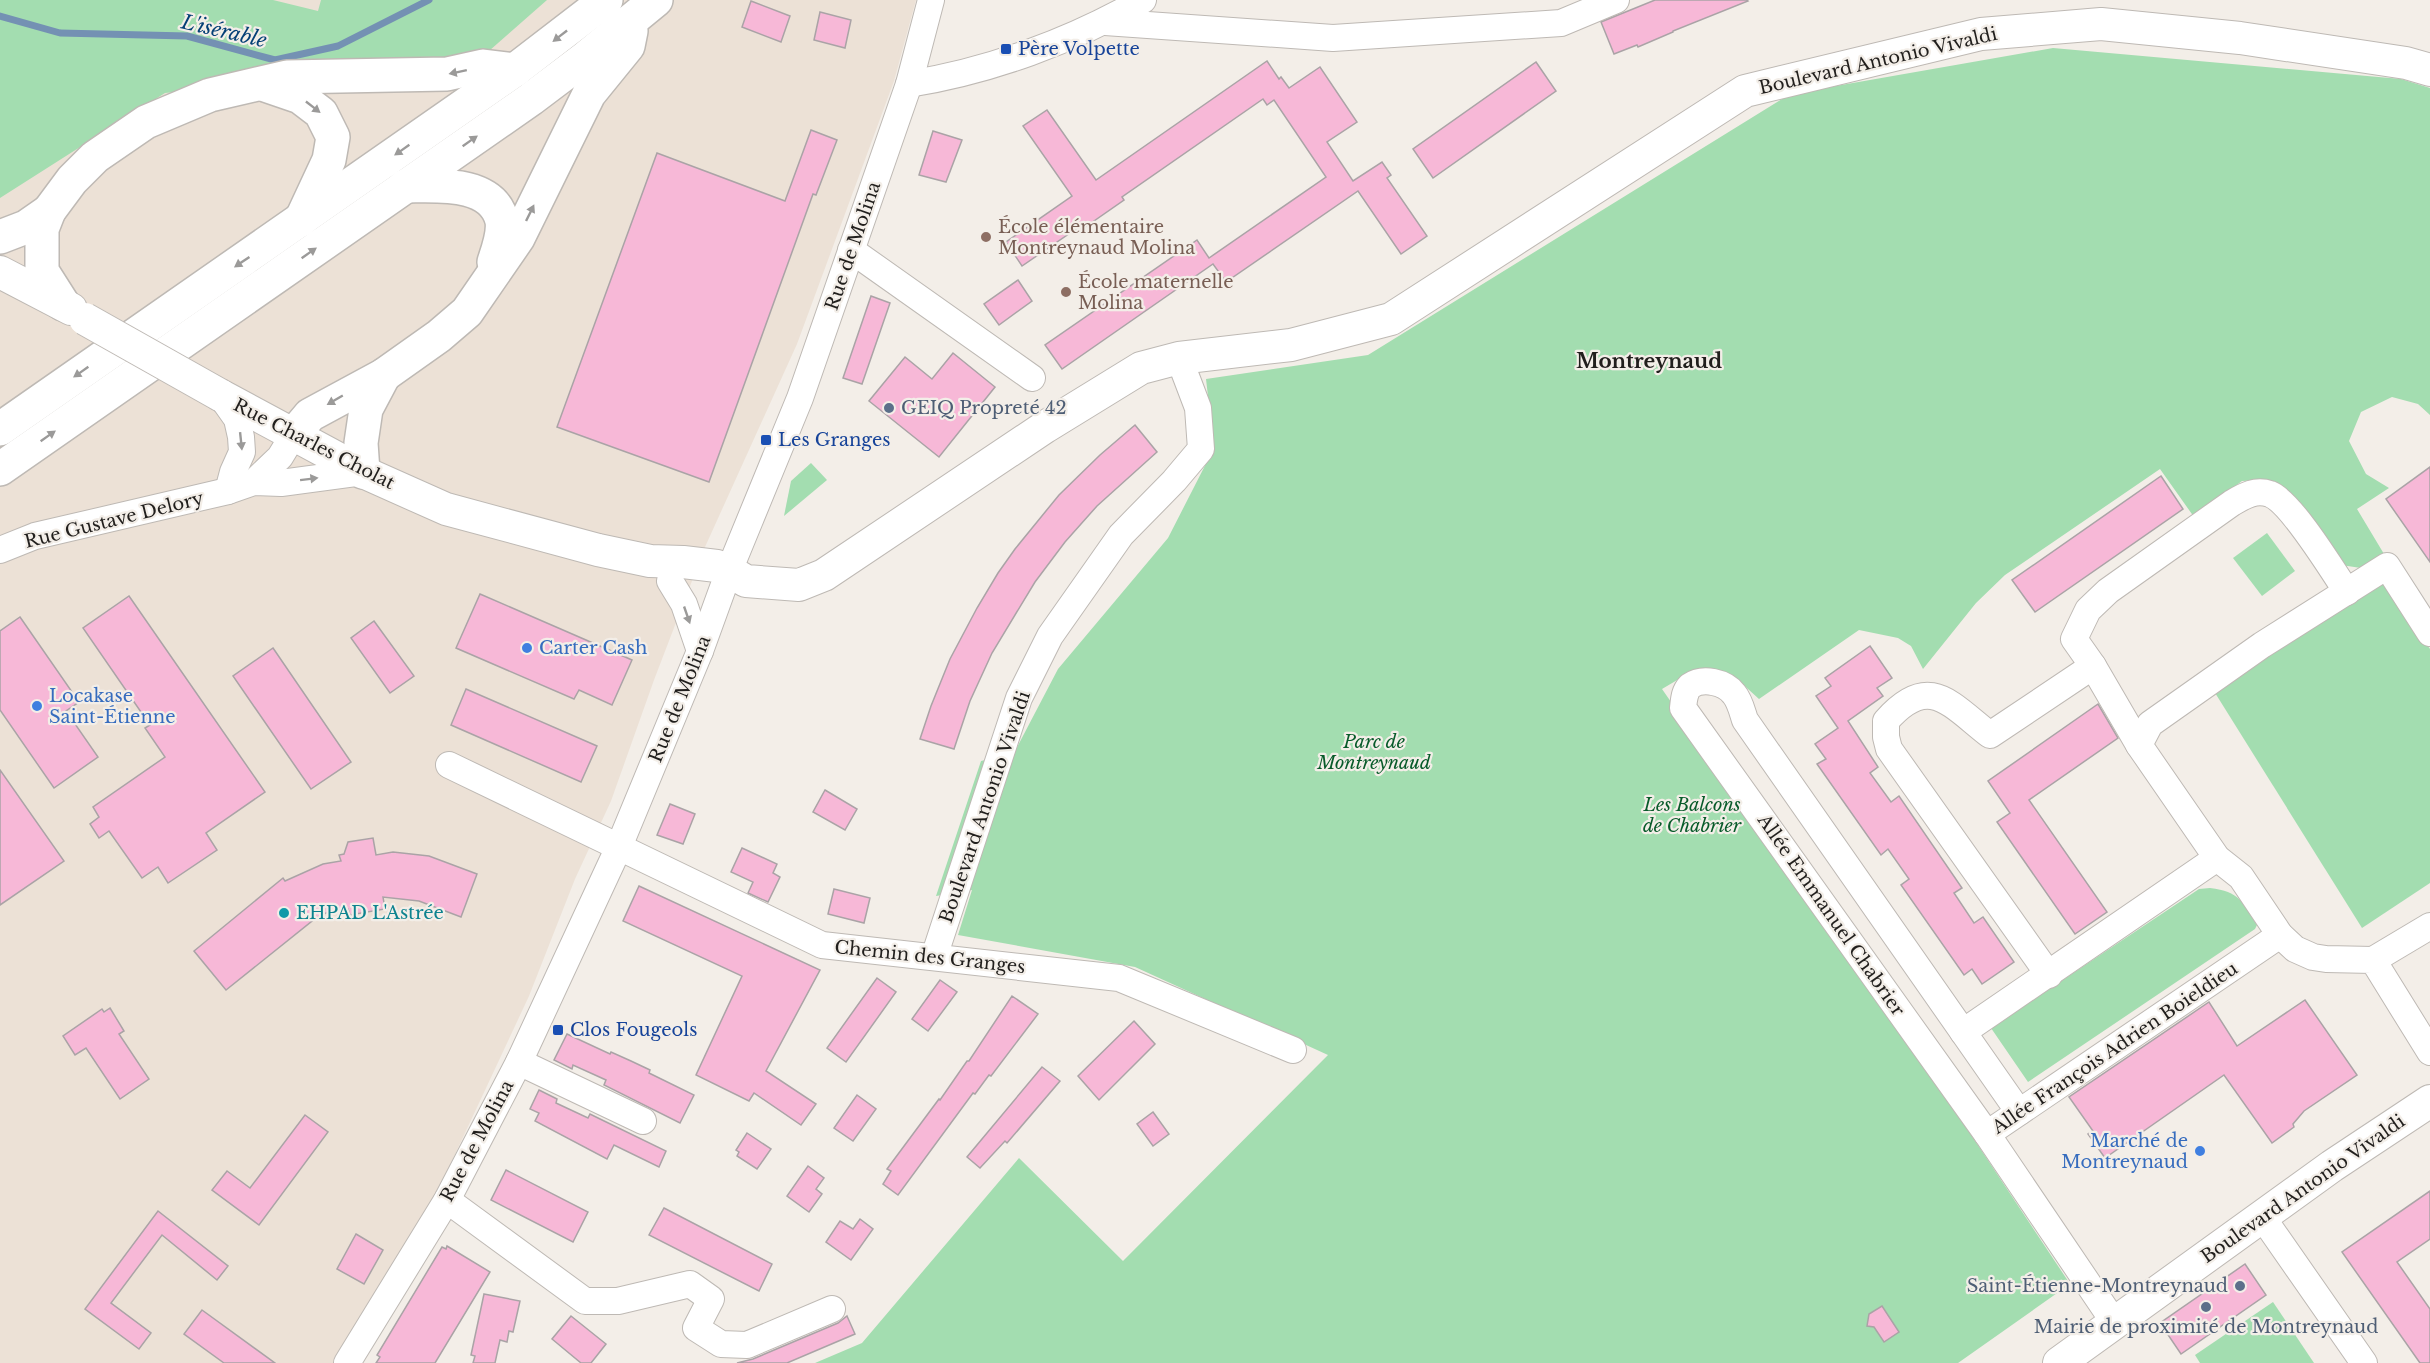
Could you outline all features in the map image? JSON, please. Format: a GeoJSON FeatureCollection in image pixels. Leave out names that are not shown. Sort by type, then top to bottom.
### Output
{"type":"FeatureCollection","features":[{"type":"Feature","properties":{"kind":"highway"},"geometry":{"type":"LineString","coordinates":[[0,429],[515,70],[606,0]]}},
{"type":"Feature","properties":{"kind":"highway"},"geometry":{"type":"LineString","coordinates":[[0,469],[531,99],[644,10]]}},
{"type":"Feature","properties":{"kind":"highway"},"geometry":{"type":"LineString","coordinates":[[294,434],[310,415],[384,375],[467,312],[518,238],[588,94],[628,46],[644,10]]}},
{"type":"Feature","properties":{"kind":"highway"},"geometry":{"type":"LineString","coordinates":[[74,311],[42,270],[42,229],[49,212],[72,180],[95,157],[146,122],[210,95],[287,77],[447,74],[483,66],[515,70]]}},
{"type":"Feature","properties":{"kind":"highway"},"geometry":{"type":"LineString","coordinates":[[261,83],[300,97],[321,113],[333,137],[329,160],[300,222]]}},
{"type":"Feature","properties":{"kind":"highway"},"geometry":{"type":"LineString","coordinates":[[405,186],[463,187],[484,197],[494,206],[502,221],[489,282]]}},
{"type":"Feature","properties":{"kind":"highway"},"geometry":{"type":"LineString","coordinates":[[0,237],[26,227],[49,212]]}},
{"type":"Feature","properties":{"kind":"highway"},"geometry":{"type":"LineString","coordinates":[[363,472],[361,443],[366,409],[384,375]]}},
{"type":"Feature","properties":{"kind":"street","name":"Rue de Molina"},"geometry":{"type":"LineString","coordinates":[[346,1363],[447,1200],[519,1062],[618,849],[801,398],[909,84],[931,0]]}},
{"type":"Feature","properties":{"kind":"street"},"geometry":{"type":"LineString","coordinates":[[909,84],[980,68],[1062,40],[1105,22],[1143,0]]}},
{"type":"Feature","properties":{"kind":"street"},"geometry":{"type":"LineString","coordinates":[[1105,22],[1333,38],[1561,23],[1616,0]]}},
{"type":"Feature","properties":{"kind":"street","name":"Boulevard Antonio Vivaldi"},"geometry":{"type":"LineString","coordinates":[[729,571],[755,560],[824,575],[1045,427],[1141,368],[1179,358],[1291,345],[1391,319],[1745,91],[1981,34],[2101,24],[2240,38],[2406,63],[2430,70]]}},
{"type":"Feature","properties":{"kind":"street"},"geometry":{"type":"LineString","coordinates":[[851,250],[1032,378]]}},
{"type":"Feature","properties":{"kind":"street","name":"Rue Charles Cholat"},"geometry":{"type":"LineString","coordinates":[[0,272],[363,472],[446,509],[598,550],[660,571],[700,563],[729,571]]}},
{"type":"Feature","properties":{"kind":"street","name":"Boulevard Antonio Vivaldi"},"geometry":{"type":"LineString","coordinates":[[934,957],[1018,699],[1050,636],[1121,535],[1174,481],[1201,449],[1198,408],[1179,358]]}},
{"type":"Feature","properties":{"kind":"street","name":"Rue Gustave Delory"},"geometry":{"type":"LineString","coordinates":[[220,395],[237,419],[241,437],[242,452],[228,491]]}},
{"type":"Feature","properties":{"kind":"street","name":"Rue Gustave Delory"},"geometry":{"type":"LineString","coordinates":[[254,482],[280,457],[294,434]]}},
{"type":"Feature","properties":{"kind":"street","name":"Rue Gustave Delory"},"geometry":{"type":"LineString","coordinates":[[0,550],[34,536],[228,491],[254,482],[281,483],[363,472]]}},
{"type":"Feature","properties":{"kind":"street"},"geometry":{"type":"LineString","coordinates":[[2347,592],[2288,507],[2272,495],[2260,492],[2246,494],[2108,591],[2088,610],[2074,639],[2094,666],[2139,745],[2217,858],[2241,877],[2280,935],[2295,950],[2313,957],[2373,960],[2405,944],[2430,926]]}},
{"type":"Feature","properties":{"kind":"street"},"geometry":{"type":"LineString","coordinates":[[2139,745],[2150,724],[2262,645],[2387,566],[2430,633]]}},
{"type":"Feature","properties":{"kind":"street"},"geometry":{"type":"LineString","coordinates":[[660,571],[684,604],[700,651]]}},
{"type":"Feature","properties":{"kind":"street"},"geometry":{"type":"LineString","coordinates":[[2049,975],[1890,749],[1886,737],[1886,721],[1899,706],[1930,694],[1945,699],[1990,735],[2094,666]]}},
{"type":"Feature","properties":{"kind":"street","name":"Allée Emmanuel Chabrier"},"geometry":{"type":"LineString","coordinates":[[1987,1134],[1683,708],[1684,696],[1689,687],[1700,682],[1714,682],[1726,686],[1734,694],[1745,720],[2019,1112]]}},
{"type":"Feature","properties":{"kind":"street","name":"Chemin des Granges"},"geometry":{"type":"LineString","coordinates":[[449,765],[618,849],[822,945],[1119,978],[1293,1050]]}},
{"type":"Feature","properties":{"kind":"street"},"geometry":{"type":"LineString","coordinates":[[1963,1032],[2217,858]]}},
{"type":"Feature","properties":{"kind":"street","name":"Allée François Adrien Boieldieu"},"geometry":{"type":"LineString","coordinates":[[2114,1322],[1987,1134],[2280,935]]}},
{"type":"Feature","properties":{"kind":"street"},"geometry":{"type":"LineString","coordinates":[[2373,960],[2430,1052]]}},
{"type":"Feature","properties":{"kind":"street"},"geometry":{"type":"LineString","coordinates":[[519,1062],[643,1121]]}},
{"type":"Feature","properties":{"kind":"street","name":"Boulevard Antonio Vivaldi"},"geometry":{"type":"LineString","coordinates":[[2059,1363],[2332,1166],[2430,1101]]}},
{"type":"Feature","properties":{"kind":"street"},"geometry":{"type":"LineString","coordinates":[[447,1200],[585,1301],[618,1301],[690,1284],[711,1299],[696,1328],[721,1344],[747,1346],[832,1309]]}},
{"type":"Feature","properties":{"kind":"street"},"geometry":{"type":"LineString","coordinates":[[2263,1218],[2364,1363]]}},
{"type":"Feature","properties":{"kind":"shaded area"},"geometry":{"type":"Polygon","coordinates":[[[0,0],[916,0],[894,81],[797,344],[705,547],[611,801],[575,879],[529,996],[436,1195],[339,1363],[0,1363],[0,0]]]}},
{"type":"Feature","properties":{"kind":"green space"},"geometry":{"type":"Polygon","coordinates":[[[0,0],[273,0],[318,11],[321,0],[547,0],[481,58],[165,93],[0,198],[0,0]]]}},
{"type":"Feature","properties":{"kind":"green space","name":"Parc de Montreynaud"},"geometry":{"type":"Polygon","coordinates":[[[2053,48],[2401,79],[2430,88],[2430,415],[2418,404],[2392,397],[2361,412],[2349,441],[2366,474],[2389,488],[2357,509],[2384,554],[2361,568],[2341,565],[2266,480],[2242,481],[2194,517],[2160,469],[2005,575],[1976,603],[1923,669],[1911,646],[1898,638],[1859,630],[1759,699],[1738,680],[1704,671],[1684,676],[1662,689],[1954,1109],[2070,1284],[1958,1363],[815,1363],[862,1343],[1019,1158],[1123,1261],[1328,1055],[1135,967],[958,935],[972,890],[936,896],[981,761],[1014,753],[1058,669],[1168,538],[1214,448],[1206,379],[1368,355],[1790,94],[2053,48]]]}},
{"type":"Feature","properties":{"kind":"green space"},"geometry":{"type":"Polygon","coordinates":[[[811,463],[827,480],[784,516],[791,481],[811,463]]]}},
{"type":"Feature","properties":{"kind":"green space"},"geometry":{"type":"Polygon","coordinates":[[[2267,533],[2295,571],[2262,596],[2233,558],[2267,533]]]}},
{"type":"Feature","properties":{"kind":"green space"},"geometry":{"type":"Polygon","coordinates":[[[2380,575],[2430,649],[2430,883],[2362,928],[2212,688],[2380,575]]]}},
{"type":"Feature","properties":{"kind":"green space"},"geometry":{"type":"Polygon","coordinates":[[[2210,888],[2228,892],[2239,899],[2257,925],[2255,929],[2028,1082],[1991,1028],[2199,889],[2210,888]]]}},
{"type":"Feature","properties":{"kind":"green space"},"geometry":{"type":"Polygon","coordinates":[[[2273,1302],[2314,1363],[2200,1363],[2195,1355],[2273,1302]]]}},
{"type":"Feature","properties":{"kind":"building"},"geometry":{"type":"Polygon","coordinates":[[[1655,0],[1748,1],[1638,47],[1637,45],[1614,54],[1601,22],[1655,0]]]}},
{"type":"Feature","properties":{"kind":"building"},"geometry":{"type":"Polygon","coordinates":[[[751,1],[790,16],[781,42],[742,27],[751,1]]]}},
{"type":"Feature","properties":{"kind":"building"},"geometry":{"type":"Polygon","coordinates":[[[820,12],[851,20],[845,48],[814,40],[820,12]]]}},
{"type":"Feature","properties":{"kind":"building"},"geometry":{"type":"Polygon","coordinates":[[[1267,61],[1279,79],[1281,77],[1289,88],[1320,67],[1357,122],[1327,142],[1353,181],[1382,162],[1391,175],[1387,178],[1427,236],[1401,254],[1358,191],[1226,282],[1213,264],[1062,369],[1045,345],[1197,240],[1209,258],[1326,177],[1274,100],[1267,105],[1263,99],[1122,197],[1124,200],[1081,230],[1079,227],[1022,266],[1006,242],[1072,196],[1023,126],[1047,110],[1096,180],[1267,61]]]}},
{"type":"Feature","properties":{"kind":"building"},"geometry":{"type":"Polygon","coordinates":[[[1536,62],[1556,91],[1433,178],[1413,149],[1536,62]]]}},
{"type":"Feature","properties":{"kind":"building"},"geometry":{"type":"Polygon","coordinates":[[[811,130],[837,140],[816,195],[813,194],[709,482],[557,427],[657,153],[785,201],[811,130]]]}},
{"type":"Feature","properties":{"kind":"building"},"geometry":{"type":"Polygon","coordinates":[[[933,131],[962,140],[946,182],[919,175],[933,131]]]}},
{"type":"Feature","properties":{"kind":"building"},"geometry":{"type":"Polygon","coordinates":[[[1018,280],[1032,301],[999,325],[984,304],[1018,280]]]}},
{"type":"Feature","properties":{"kind":"building"},"geometry":{"type":"Polygon","coordinates":[[[871,296],[890,303],[862,384],[843,378],[871,296]]]}},
{"type":"Feature","properties":{"kind":"building"},"geometry":{"type":"Polygon","coordinates":[[[953,353],[995,387],[939,457],[869,401],[905,357],[932,379],[953,353]]]}},
{"type":"Feature","properties":{"kind":"building"},"geometry":{"type":"Polygon","coordinates":[[[1135,425],[1157,452],[1097,506],[1065,542],[1035,582],[992,653],[970,701],[954,749],[920,739],[950,659],[998,573],[1059,495],[1135,425]]]}},
{"type":"Feature","properties":{"kind":"building"},"geometry":{"type":"Polygon","coordinates":[[[2430,467],[2430,562],[2386,499],[2430,467]]]}},
{"type":"Feature","properties":{"kind":"building"},"geometry":{"type":"Polygon","coordinates":[[[2161,476],[2183,509],[2035,612],[2012,580],[2161,476]]]}},
{"type":"Feature","properties":{"kind":"building"},"geometry":{"type":"Polygon","coordinates":[[[480,594],[632,660],[612,705],[579,690],[574,699],[456,648],[480,594]]]}},
{"type":"Feature","properties":{"kind":"building"},"geometry":{"type":"Polygon","coordinates":[[[129,596],[265,792],[206,833],[217,850],[168,883],[158,867],[142,878],[109,831],[99,838],[90,824],[99,817],[93,807],[165,757],[145,728],[150,725],[83,628],[129,596]]]}},
{"type":"Feature","properties":{"kind":"building","name":"Locakase Saint-Étienne"},"geometry":{"type":"Polygon","coordinates":[[[20,617],[79,702],[66,711],[98,757],[54,788],[0,710],[0,631],[20,617]]]}},
{"type":"Feature","properties":{"kind":"building"},"geometry":{"type":"Polygon","coordinates":[[[374,621],[414,676],[390,693],[351,638],[374,621]]]}},
{"type":"Feature","properties":{"kind":"building"},"geometry":{"type":"Polygon","coordinates":[[[1870,646],[1892,678],[1877,688],[1883,696],[1848,721],[1878,767],[1870,773],[1891,802],[1899,796],[1962,888],[1954,893],[1974,923],[1983,917],[2014,962],[1982,984],[1972,969],[1964,975],[1901,885],[1909,879],[1888,849],[1881,855],[1817,764],[1826,759],[1815,744],[1838,728],[1816,696],[1831,686],[1825,678],[1870,646]]]}},
{"type":"Feature","properties":{"kind":"building"},"geometry":{"type":"Polygon","coordinates":[[[273,648],[351,762],[311,789],[233,676],[273,648]]]}},
{"type":"Feature","properties":{"kind":"building"},"geometry":{"type":"Polygon","coordinates":[[[466,689],[597,746],[581,782],[451,725],[466,689]]]}},
{"type":"Feature","properties":{"kind":"building"},"geometry":{"type":"Polygon","coordinates":[[[2098,704],[2118,738],[2029,800],[2107,912],[2075,934],[1997,822],[2010,813],[1988,781],[2098,704]]]}},
{"type":"Feature","properties":{"kind":"building"},"geometry":{"type":"Polygon","coordinates":[[[0,770],[64,861],[0,905],[0,770]]]}},
{"type":"Feature","properties":{"kind":"building"},"geometry":{"type":"Polygon","coordinates":[[[825,790],[857,809],[845,830],[813,812],[825,790]]]}},
{"type":"Feature","properties":{"kind":"building"},"geometry":{"type":"Polygon","coordinates":[[[670,804],[695,814],[683,844],[657,835],[670,804]]]}},
{"type":"Feature","properties":{"kind":"building","name":"EHPAD L'Astrée"},"geometry":{"type":"Polygon","coordinates":[[[373,838],[376,855],[393,852],[429,856],[477,874],[461,917],[419,901],[383,897],[385,909],[350,915],[348,909],[330,911],[316,918],[226,990],[194,951],[283,878],[285,881],[323,864],[341,861],[339,855],[344,854],[348,842],[373,838]]]}},
{"type":"Feature","properties":{"kind":"building"},"geometry":{"type":"Polygon","coordinates":[[[742,848],[777,864],[773,873],[780,877],[768,902],[748,893],[753,882],[731,872],[742,848]]]}},
{"type":"Feature","properties":{"kind":"building"},"geometry":{"type":"Polygon","coordinates":[[[639,886],[820,970],[766,1071],[816,1104],[801,1125],[754,1093],[749,1101],[696,1075],[742,976],[623,921],[639,886]]]}},
{"type":"Feature","properties":{"kind":"building"},"geometry":{"type":"Polygon","coordinates":[[[834,889],[870,898],[864,923],[828,914],[834,889]]]}},
{"type":"Feature","properties":{"kind":"building"},"geometry":{"type":"Polygon","coordinates":[[[877,978],[896,992],[846,1062],[827,1048],[877,978]]]}},
{"type":"Feature","properties":{"kind":"building"},"geometry":{"type":"Polygon","coordinates":[[[940,980],[957,992],[928,1031],[912,1019],[940,980]]]}},
{"type":"Feature","properties":{"kind":"building"},"geometry":{"type":"Polygon","coordinates":[[[1012,996],[1038,1014],[991,1076],[989,1075],[975,1094],[973,1093],[898,1195],[883,1184],[891,1171],[887,1169],[969,1061],[1012,996]]]}},
{"type":"Feature","properties":{"kind":"building"},"geometry":{"type":"Polygon","coordinates":[[[2305,1000],[2357,1075],[2304,1111],[2293,1124],[2294,1127],[2272,1143],[2224,1075],[2105,1158],[2088,1134],[2093,1131],[2069,1097],[2209,1002],[2237,1046],[2305,1000]]]}},
{"type":"Feature","properties":{"kind":"building"},"geometry":{"type":"Polygon","coordinates":[[[110,1008],[124,1031],[119,1034],[149,1079],[120,1099],[86,1048],[75,1055],[63,1036],[102,1009],[104,1012],[110,1008]]]}},
{"type":"Feature","properties":{"kind":"building"},"geometry":{"type":"Polygon","coordinates":[[[1134,1021],[1155,1044],[1099,1100],[1078,1076],[1134,1021]]]}},
{"type":"Feature","properties":{"kind":"building"},"geometry":{"type":"Polygon","coordinates":[[[567,1034],[650,1070],[649,1073],[694,1095],[680,1123],[604,1085],[606,1080],[573,1065],[572,1069],[554,1060],[567,1034]]]}},
{"type":"Feature","properties":{"kind":"building"},"geometry":{"type":"Polygon","coordinates":[[[1042,1067],[1060,1081],[1007,1143],[1005,1141],[980,1168],[967,1157],[1042,1067]]]}},
{"type":"Feature","properties":{"kind":"building"},"geometry":{"type":"Polygon","coordinates":[[[539,1090],[557,1099],[556,1103],[588,1118],[590,1114],[666,1151],[659,1167],[614,1145],[607,1159],[535,1121],[539,1113],[530,1109],[539,1090]]]}},
{"type":"Feature","properties":{"kind":"building"},"geometry":{"type":"Polygon","coordinates":[[[857,1095],[876,1109],[853,1141],[834,1128],[857,1095]]]}},
{"type":"Feature","properties":{"kind":"building"},"geometry":{"type":"Polygon","coordinates":[[[1153,1112],[1169,1134],[1153,1146],[1137,1124],[1153,1112]]]}},
{"type":"Feature","properties":{"kind":"building"},"geometry":{"type":"Polygon","coordinates":[[[305,1115],[328,1132],[259,1225],[212,1190],[227,1171],[250,1188],[305,1115]]]}},
{"type":"Feature","properties":{"kind":"building"},"geometry":{"type":"Polygon","coordinates":[[[747,1133],[771,1149],[757,1169],[737,1156],[739,1152],[736,1150],[747,1133]]]}},
{"type":"Feature","properties":{"kind":"building"},"geometry":{"type":"Polygon","coordinates":[[[808,1166],[824,1178],[816,1189],[822,1194],[809,1212],[787,1196],[808,1166]]]}},
{"type":"Feature","properties":{"kind":"building"},"geometry":{"type":"Polygon","coordinates":[[[506,1170],[588,1212],[573,1242],[491,1200],[506,1170]]]}},
{"type":"Feature","properties":{"kind":"building"},"geometry":{"type":"Polygon","coordinates":[[[2430,1191],[2430,1239],[2397,1262],[2430,1309],[2430,1363],[2420,1363],[2342,1252],[2430,1191]]]}},
{"type":"Feature","properties":{"kind":"building"},"geometry":{"type":"Polygon","coordinates":[[[664,1208],[772,1264],[759,1291],[649,1235],[664,1208]]]}},
{"type":"Feature","properties":{"kind":"building"},"geometry":{"type":"Polygon","coordinates":[[[158,1211],[228,1266],[217,1280],[162,1235],[111,1303],[151,1333],[139,1349],[85,1309],[158,1211]]]}},
{"type":"Feature","properties":{"kind":"building"},"geometry":{"type":"Polygon","coordinates":[[[860,1219],[873,1229],[851,1260],[826,1242],[840,1221],[853,1229],[860,1219]]]}},
{"type":"Feature","properties":{"kind":"building"},"geometry":{"type":"Polygon","coordinates":[[[356,1234],[383,1250],[364,1284],[337,1269],[356,1234]]]}},
{"type":"Feature","properties":{"kind":"building"},"geometry":{"type":"Polygon","coordinates":[[[447,1246],[490,1272],[435,1363],[376,1363],[380,1357],[377,1355],[442,1247],[446,1249],[447,1246]]]}},
{"type":"Feature","properties":{"kind":"building"},"geometry":{"type":"Polygon","coordinates":[[[2245,1264],[2266,1295],[2181,1354],[2160,1323],[2245,1264]]]}},
{"type":"Feature","properties":{"kind":"building"},"geometry":{"type":"Polygon","coordinates":[[[484,1294],[520,1301],[513,1332],[509,1331],[507,1342],[500,1340],[495,1363],[473,1363],[475,1356],[471,1355],[484,1294]]]}},
{"type":"Feature","properties":{"kind":"building"},"geometry":{"type":"Polygon","coordinates":[[[1882,1306],[1899,1332],[1884,1342],[1874,1327],[1867,1326],[1869,1314],[1882,1306]]]}},
{"type":"Feature","properties":{"kind":"building"},"geometry":{"type":"Polygon","coordinates":[[[202,1310],[275,1363],[224,1363],[184,1334],[202,1310]]]}},
{"type":"Feature","properties":{"kind":"building"},"geometry":{"type":"Polygon","coordinates":[[[571,1316],[606,1344],[591,1363],[581,1363],[552,1339],[571,1316]]]}},
{"type":"Feature","properties":{"kind":"building"},"geometry":{"type":"Polygon","coordinates":[[[847,1316],[855,1334],[787,1363],[737,1363],[753,1359],[838,1323],[847,1316]]]}},
{"type":"Feature","properties":{"kind":"waterway","name":"L'isérable"},"geometry":{"type":"LineString","coordinates":[[0,16],[60,33],[187,36],[275,60],[338,46],[429,0]]}},
{"type":"Feature","properties":{"kind":"place","name":"Père Volpette"},"geometry":{"type":"Point","coordinates":[1006,49]}},
{"type":"Feature","properties":{"kind":"place","name":"École élémentaire Montreynaud Molina"},"geometry":{"type":"Point","coordinates":[986,237]}},
{"type":"Feature","properties":{"kind":"place","name":"École maternelle Molina"},"geometry":{"type":"Point","coordinates":[1066,292]}},
{"type":"Feature","properties":{"kind":"place","name":"GEIQ Propreté 42"},"geometry":{"type":"Point","coordinates":[889,408]}},
{"type":"Feature","properties":{"kind":"place","name":"Les Granges"},"geometry":{"type":"Point","coordinates":[766,440]}},
{"type":"Feature","properties":{"kind":"place","name":"Carter Cash"},"geometry":{"type":"Point","coordinates":[527,648]}},
{"type":"Feature","properties":{"kind":"place","name":"Locakase Saint-Étienne"},"geometry":{"type":"Point","coordinates":[37,706]}},
{"type":"Feature","properties":{"kind":"place","name":"EHPAD L'Astrée"},"geometry":{"type":"Point","coordinates":[284,913]}},
{"type":"Feature","properties":{"kind":"place","name":"Clos Fougeols"},"geometry":{"type":"Point","coordinates":[558,1030]}},
{"type":"Feature","properties":{"kind":"place","name":"Marché de Montreynaud"},"geometry":{"type":"Point","coordinates":[2200,1151]}},
{"type":"Feature","properties":{"kind":"place","name":"Saint-Étienne-Montreynaud"},"geometry":{"type":"Point","coordinates":[2240,1286]}},
{"type":"Feature","properties":{"kind":"place","name":"Mairie de proximité de Montreynaud"},"geometry":{"type":"Point","coordinates":[2206,1307]}},
{"type":"Feature","properties":{"kind":"district","name":"Montreynaud"},"geometry":{"type":"Point","coordinates":[1649,361]}},
{"type":"Feature","properties":{"kind":"park label","name":"Les Balcons de Chabrier"},"geometry":{"type":"Point","coordinates":[1692,815]}}]}
